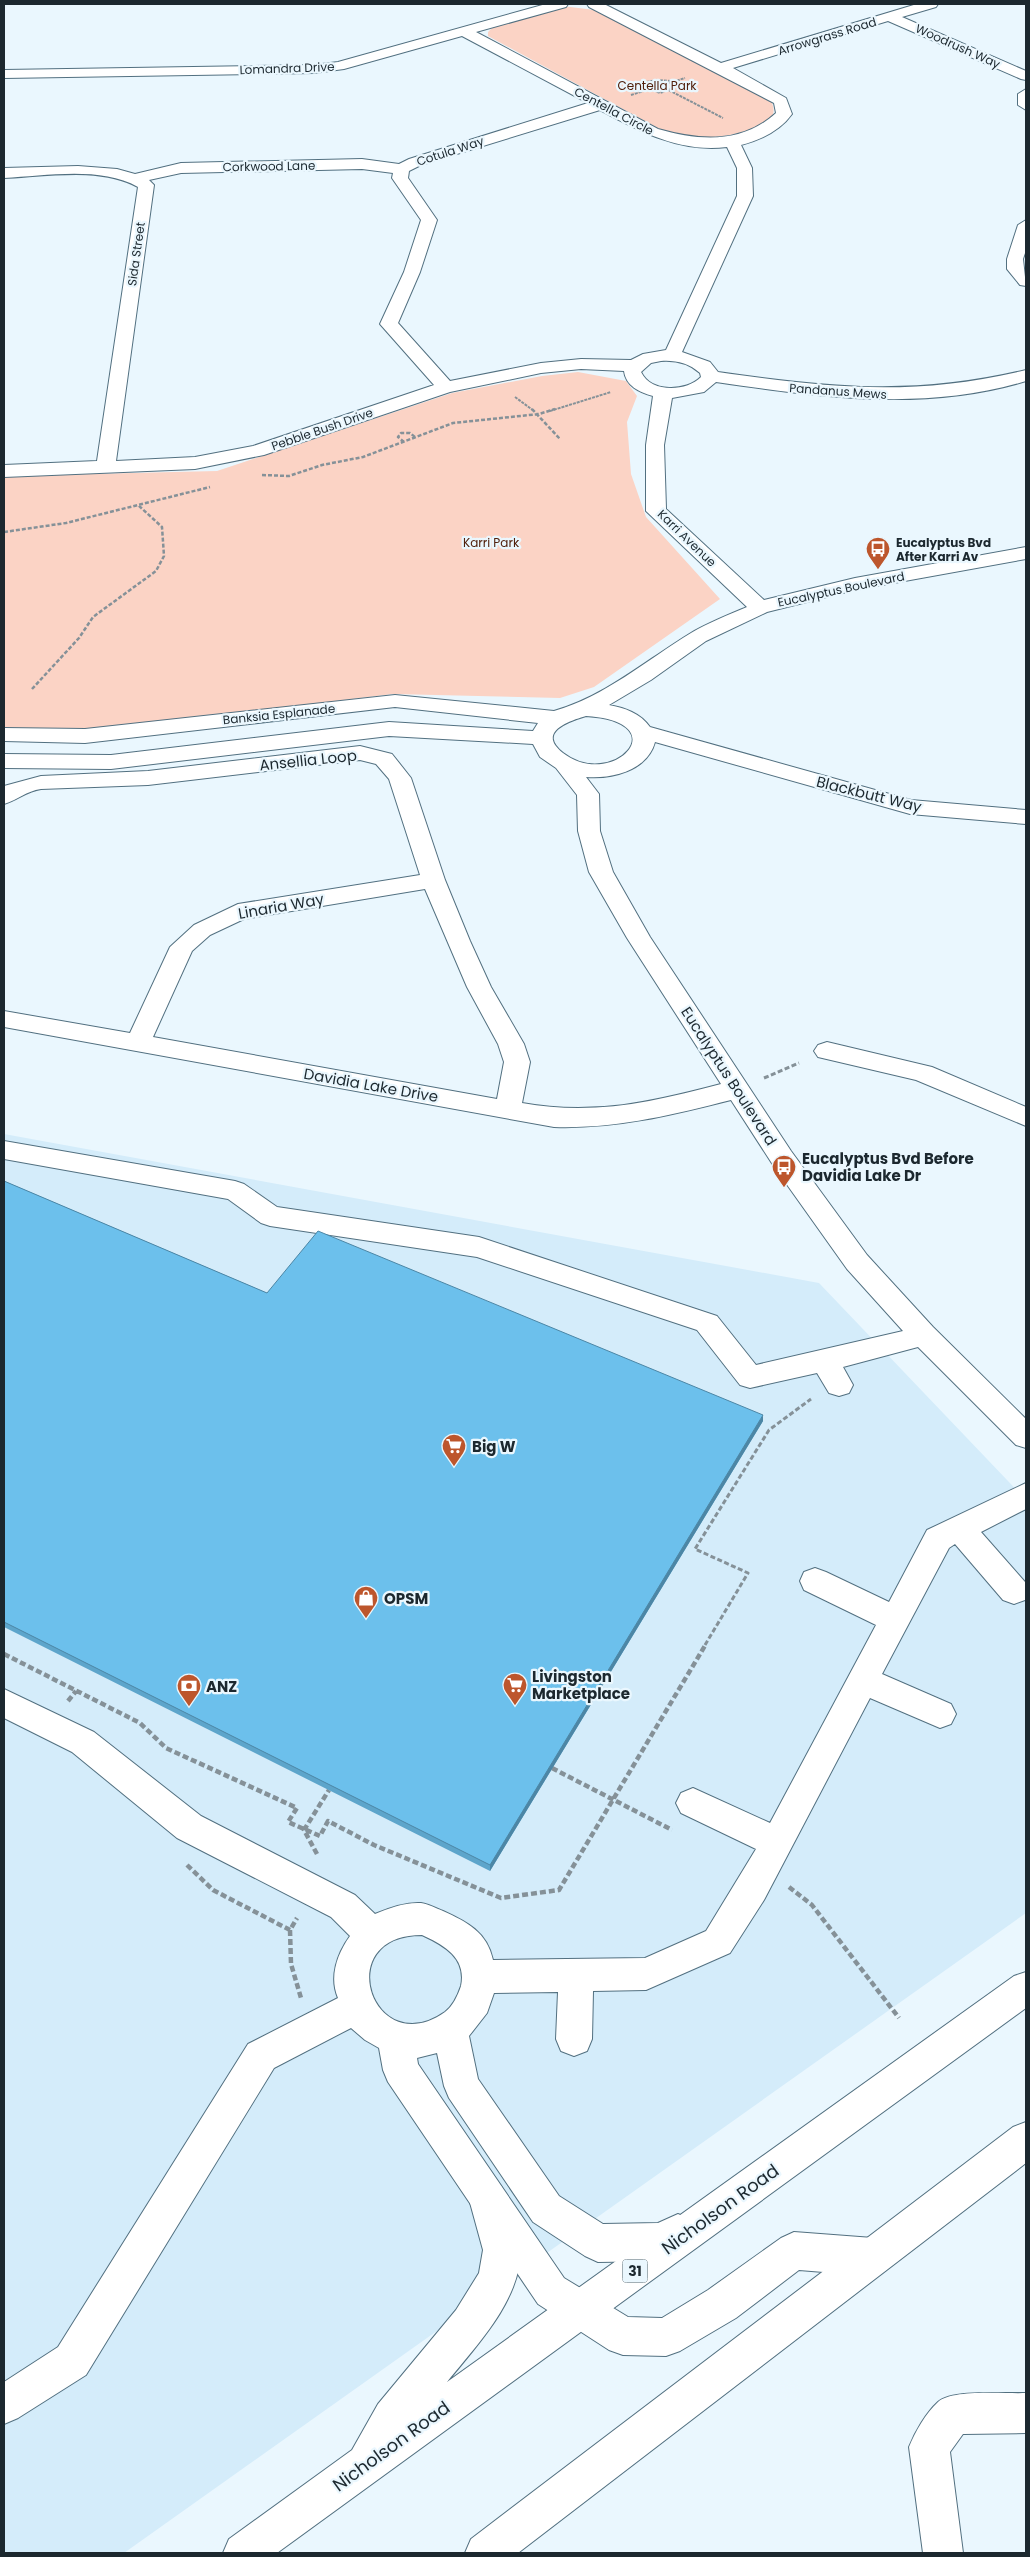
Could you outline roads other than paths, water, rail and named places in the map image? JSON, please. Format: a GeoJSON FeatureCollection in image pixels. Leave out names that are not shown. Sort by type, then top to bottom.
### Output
{"type":"FeatureCollection","features":[{"type":"Feature","properties":{"kind":"street","name":"Lomandra Drive"},"geometry":{"type":"LineString","coordinates":[[4,74],[314,69],[339,66],[561,4]]}},
{"type":"Feature","properties":{"kind":"street","name":"Centella Circle"},"geometry":{"type":"LineString","coordinates":[[464,31],[653,132],[667,137],[704,142],[732,143],[750,138],[774,126],[784,114],[781,101],[770,93],[722,67],[594,4]]}},
{"type":"Feature","properties":{"kind":"street","name":"Arrowgrass Road"},"geometry":{"type":"LineString","coordinates":[[722,67],[931,4]]}},
{"type":"Feature","properties":{"kind":"street"},"geometry":{"type":"LineString","coordinates":[[485,8],[506,19]]}},
{"type":"Feature","properties":{"kind":"street","name":"Woodrush Way"},"geometry":{"type":"LineString","coordinates":[[890,16],[1026,76]]}},
{"type":"Feature","properties":{"kind":"street"},"geometry":{"type":"LineString","coordinates":[[1026,94],[1026,105]]}},
{"type":"Feature","properties":{"kind":"street","name":"Cotula Way"},"geometry":{"type":"LineString","coordinates":[[446,387],[389,324],[412,272],[429,220],[400,178],[401,169],[415,162],[602,104]]}},
{"type":"Feature","properties":{"kind":"street"},"geometry":{"type":"LineString","coordinates":[[672,355],[745,196],[748,178],[745,165],[732,143]]}},
{"type":"Feature","properties":{"kind":"street","name":"Corkwood Lane"},"geometry":{"type":"LineString","coordinates":[[137,178],[181,168],[362,164],[401,169]]}},
{"type":"Feature","properties":{"kind":"street"},"geometry":{"type":"LineString","coordinates":[[4,173],[114,172],[137,178]]}},
{"type":"Feature","properties":{"kind":"street","name":"Sida Street"},"geometry":{"type":"LineString","coordinates":[[106,466],[146,185],[137,178]]}},
{"type":"Feature","properties":{"kind":"street"},"geometry":{"type":"LineString","coordinates":[[1026,225],[1015,259],[1015,269],[1026,282]]}},
{"type":"Feature","properties":{"kind":"street"},"geometry":{"type":"LineString","coordinates":[[685,356],[704,365],[708,370],[709,376],[706,382],[688,391],[662,392],[640,384],[634,378],[632,372],[635,366],[650,357],[685,356]]}},
{"type":"Feature","properties":{"kind":"street","name":"Pebble Bush Drive"},"geometry":{"type":"LineString","coordinates":[[4,471],[195,463],[257,450],[446,387],[541,368],[582,364],[635,366]]}},
{"type":"Feature","properties":{"kind":"street","name":"Pandanus Mews"},"geometry":{"type":"LineString","coordinates":[[709,376],[813,392],[878,396],[941,392],[1014,380],[1026,375]]}},
{"type":"Feature","properties":{"kind":"street","name":"Karri Avenue"},"geometry":{"type":"LineString","coordinates":[[662,392],[664,402],[657,422],[655,445],[656,511],[760,608]]}},
{"type":"Feature","properties":{"kind":"street","name":"Eucalyptus Boulevard"},"geometry":{"type":"LineString","coordinates":[[585,709],[644,676],[698,637],[760,608],[845,586],[1026,553]]}},
{"type":"Feature","properties":{"kind":"street"},"geometry":{"type":"LineString","coordinates":[[565,765],[588,794],[617,768],[631,761],[640,735],[644,676]]}},
{"type":"Feature","properties":{"kind":"street","name":"Banksia Esplanade"},"geometry":{"type":"LineString","coordinates":[[4,735],[85,736],[395,701],[554,718]]}},
{"type":"Feature","properties":{"kind":"street","name":"Eucalyptus Boulevard"},"geometry":{"type":"LineString","coordinates":[[554,718],[568,712],[585,709],[606,710],[622,714],[640,735]]}},
{"type":"Feature","properties":{"kind":"street"},"geometry":{"type":"LineString","coordinates":[[554,718],[545,727],[541,738],[543,748],[552,758],[565,765],[599,770],[617,768]]}},
{"type":"Feature","properties":{"kind":"street","name":"Banksia Esplanade"},"geometry":{"type":"LineString","coordinates":[[4,761],[111,762],[389,729],[541,738]]}},
{"type":"Feature","properties":{"kind":"street","name":"Blackbutt Way"},"geometry":{"type":"LineString","coordinates":[[640,735],[744,761],[910,807],[1026,816]]}},
{"type":"Feature","properties":{"kind":"street","name":"Ansellia Loop"},"geometry":{"type":"LineString","coordinates":[[4,797],[14,790],[44,783],[181,775],[341,754],[373,755],[384,759],[392,766],[400,778],[433,880],[479,987],[511,1044],[516,1062],[508,1109]]}},
{"type":"Feature","properties":{"kind":"street","name":"Eucalyptus Boulevard"},"geometry":{"type":"LineString","coordinates":[[588,794],[590,831],[601,872],[639,938],[782,1158],[857,1262],[923,1335],[1026,1437]]}},
{"type":"Feature","properties":{"kind":"street","name":"Linaria Way"},"geometry":{"type":"LineString","coordinates":[[138,1042],[182,947],[202,930],[218,920],[238,912],[433,880]]}},
{"type":"Feature","properties":{"kind":"street","name":"Davidia Lake Drive"},"geometry":{"type":"LineString","coordinates":[[4,1019],[508,1109],[583,1120],[686,1102],[738,1088]]}},
{"type":"Feature","properties":{"kind":"street"},"geometry":{"type":"LineString","coordinates":[[827,1051],[923,1073],[1026,1117]]}},
{"type":"Feature","properties":{"kind":"street"},"geometry":{"type":"LineString","coordinates":[[4,1150],[235,1191],[270,1216],[479,1247],[707,1323],[750,1377],[885,1347],[923,1335]]}},
{"type":"Feature","properties":{"kind":"street"},"geometry":{"type":"LineString","coordinates":[[825,1361],[839,1385]]}},
{"type":"Feature","properties":{"kind":"street"},"geometry":{"type":"LineString","coordinates":[[480,1978],[646,1974],[718,1942],[752,1889],[938,1539],[1026,1495]]}},
{"type":"Feature","properties":{"kind":"street"},"geometry":{"type":"LineString","coordinates":[[959,1528],[1014,1590]]}},
{"type":"Feature","properties":{"kind":"street"},"geometry":{"type":"LineString","coordinates":[[815,1581],[895,1619]]}},
{"type":"Feature","properties":{"kind":"street"},"geometry":{"type":"LineString","coordinates":[[863,1680],[940,1714]]}},
{"type":"Feature","properties":{"kind":"street"},"geometry":{"type":"LineString","coordinates":[[4,1703],[83,1742],[189,1827],[343,1906],[373,1936]]}},
{"type":"Feature","properties":{"kind":"street"},"geometry":{"type":"LineString","coordinates":[[693,1803],[776,1843]]}},
{"type":"Feature","properties":{"kind":"street"},"geometry":{"type":"LineString","coordinates":[[423,1919],[444,1924],[462,1936],[474,1952],[480,1978],[474,2007],[459,2024],[450,2030],[439,2036],[417,2041],[395,2038],[376,2028],[361,2013],[350,1985],[353,1964],[363,1944],[373,1936],[379,1930],[400,1920],[423,1919]]}},
{"type":"Feature","properties":{"kind":"street"},"geometry":{"type":"LineString","coordinates":[[574,2039],[576,1975]]}},
{"type":"Feature","properties":{"kind":"street","name":"Nicholson Road"},"geometry":{"type":"LineString","coordinates":[[243,2553],[1026,1988]]}},
{"type":"Feature","properties":{"kind":"street"},"geometry":{"type":"LineString","coordinates":[[4,2404],[72,2361],[261,2056],[358,2006]]}},
{"type":"Feature","properties":{"kind":"street"},"geometry":{"type":"LineString","coordinates":[[450,2030],[462,2086],[546,2209],[598,2243],[660,2242],[702,2222]]}},
{"type":"Feature","properties":{"kind":"street"},"geometry":{"type":"LineString","coordinates":[[395,2038],[401,2070],[551,2290],[623,2336],[666,2337],[722,2304],[794,2251],[873,2257]]}},
{"type":"Feature","properties":{"kind":"street"},"geometry":{"type":"LineString","coordinates":[[485,2553],[1026,2140]]}},
{"type":"Feature","properties":{"kind":"street"},"geometry":{"type":"LineString","coordinates":[[365,2465],[392,2418],[470,2324],[497,2279],[502,2250],[488,2198]]}},
{"type":"Feature","properties":{"kind":"street"},"geometry":{"type":"LineString","coordinates":[[943,2553],[929,2447],[953,2414],[1026,2413]]}},
{"type":"Feature","properties":{"kind":"place","name":"Eucalyptus Bvd After Karri Av"},"geometry":{"type":"Point","coordinates":[878,570]}},
{"type":"Feature","properties":{"kind":"place","name":"Eucalyptus Bvd Before Davidia Lake Dr"},"geometry":{"type":"Point","coordinates":[784,1188]}},
{"type":"Feature","properties":{"kind":"place","name":"Big W"},"geometry":{"type":"Point","coordinates":[454,1467]}},
{"type":"Feature","properties":{"kind":"place","name":"OPSM"},"geometry":{"type":"Point","coordinates":[366,1619]}},
{"type":"Feature","properties":{"kind":"place","name":"Livingston Marketplace"},"geometry":{"type":"Point","coordinates":[515,1706]}},
{"type":"Feature","properties":{"kind":"place","name":"ANZ"},"geometry":{"type":"Point","coordinates":[189,1707]}},
{"type":"Feature","properties":{"kind":"park label","name":"Centella Park"},"geometry":{"type":"Point","coordinates":[657,85]}},
{"type":"Feature","properties":{"kind":"park label","name":"Karri Park"},"geometry":{"type":"Point","coordinates":[491,542]}}]}
